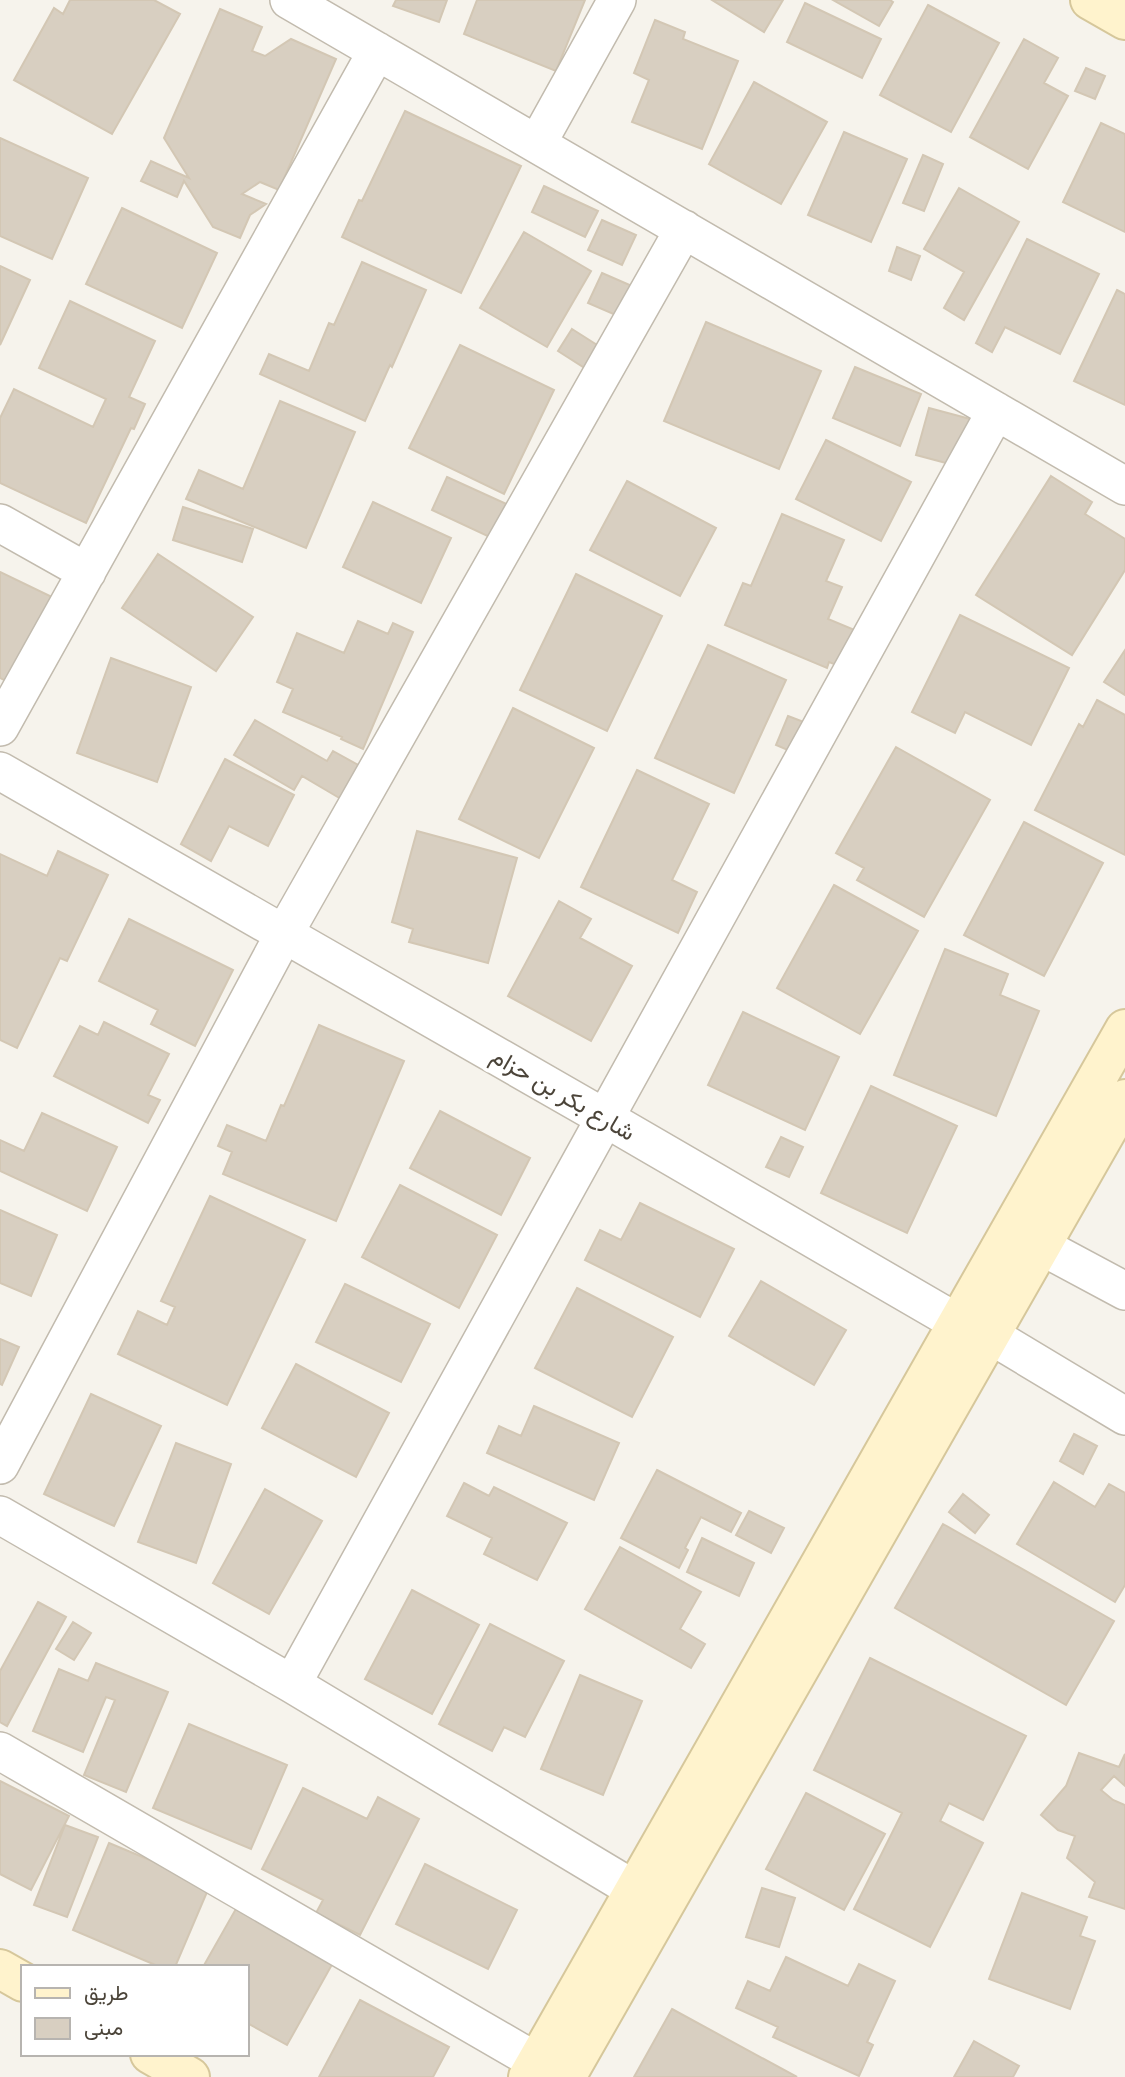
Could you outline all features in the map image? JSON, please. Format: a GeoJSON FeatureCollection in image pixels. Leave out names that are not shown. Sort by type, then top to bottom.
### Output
{"type":"FeatureCollection","features":[{"type":"Feature","properties":{"kind":"street"},"geometry":{"type":"LineString","coordinates":[[289,0],[1125,486]]}},
{"type":"Feature","properties":{"kind":"street"},"geometry":{"type":"LineString","coordinates":[[537,144],[617,0]]}},
{"type":"Feature","properties":{"kind":"street"},"geometry":{"type":"LineString","coordinates":[[1090,0],[1125,20]]}},
{"type":"Feature","properties":{"kind":"street"},"geometry":{"type":"LineString","coordinates":[[0,727],[377,51]]}},
{"type":"Feature","properties":{"kind":"street"},"geometry":{"type":"LineString","coordinates":[[0,1465],[284,934],[684,229]]}},
{"type":"Feature","properties":{"kind":"street"},"geometry":{"type":"LineString","coordinates":[[292,1684],[996,411]]}},
{"type":"Feature","properties":{"kind":"street"},"geometry":{"type":"LineString","coordinates":[[0,523],[87,572]]}},
{"type":"Feature","properties":{"kind":"street","name":"شارع بكر بن حزام"},"geometry":{"type":"LineString","coordinates":[[0,771],[1125,1416]]}},
{"type":"Feature","properties":{"kind":"street"},"geometry":{"type":"LineString","coordinates":[[544,2072],[974,1329],[1125,1029]]}},
{"type":"Feature","properties":{"kind":"street"},"geometry":{"type":"LineString","coordinates":[[544,2072],[635,1890],[974,1329],[1041,1246],[1125,1099]]}},
{"type":"Feature","properties":{"kind":"street"},"geometry":{"type":"LineString","coordinates":[[1041,1246],[1125,1291]]}},
{"type":"Feature","properties":{"kind":"street"},"geometry":{"type":"LineString","coordinates":[[0,1515],[292,1684],[635,1890]]}},
{"type":"Feature","properties":{"kind":"street"},"geometry":{"type":"LineString","coordinates":[[0,1751],[544,2072]]}},
{"type":"Feature","properties":{"kind":"street"},"geometry":{"type":"LineString","coordinates":[[0,1969],[21,1981]]}},
{"type":"Feature","properties":{"kind":"street"},"geometry":{"type":"LineString","coordinates":[[153,2056],[190,2077]]}},
{"type":"Feature","properties":{"kind":"building"},"geometry":{"type":"Polygon","coordinates":[[[70,0],[154,0],[180,14],[112,134],[14,80],[54,8],[63,14],[70,0]]]}},
{"type":"Feature","properties":{"kind":"building"},"geometry":{"type":"Polygon","coordinates":[[[396,0],[447,0],[439,22],[393,6],[396,0]]]}},
{"type":"Feature","properties":{"kind":"building"},"geometry":{"type":"Polygon","coordinates":[[[477,0],[585,0],[556,71],[464,34],[477,0]]]}},
{"type":"Feature","properties":{"kind":"building"},"geometry":{"type":"Polygon","coordinates":[[[712,0],[783,0],[764,32],[712,0]]]}},
{"type":"Feature","properties":{"kind":"building"},"geometry":{"type":"Polygon","coordinates":[[[833,0],[890,0],[893,2],[879,26],[833,0]]]}},
{"type":"Feature","properties":{"kind":"building"},"geometry":{"type":"Polygon","coordinates":[[[805,3],[881,39],[862,78],[787,42],[805,3]]]}},
{"type":"Feature","properties":{"kind":"building"},"geometry":{"type":"Polygon","coordinates":[[[928,5],[999,43],[951,132],[880,95],[928,5]]]}},
{"type":"Feature","properties":{"kind":"building"},"geometry":{"type":"Polygon","coordinates":[[[220,9],[262,27],[252,51],[265,56],[291,39],[336,59],[279,190],[260,182],[242,194],[266,204],[250,215],[240,238],[213,227],[184,181],[177,197],[141,181],[151,161],[189,178],[164,138],[220,9]]]}},
{"type":"Feature","properties":{"kind":"building"},"geometry":{"type":"Polygon","coordinates":[[[655,20],[685,32],[683,39],[738,61],[702,149],[632,122],[649,80],[634,73],[655,20]]]}},
{"type":"Feature","properties":{"kind":"building"},"geometry":{"type":"Polygon","coordinates":[[[1024,39],[1058,58],[1044,83],[1068,96],[1028,169],[970,137],[1024,39]]]}},
{"type":"Feature","properties":{"kind":"building"},"geometry":{"type":"Polygon","coordinates":[[[1086,68],[1105,76],[1095,99],[1075,91],[1086,68]]]}},
{"type":"Feature","properties":{"kind":"building"},"geometry":{"type":"Polygon","coordinates":[[[754,82],[827,122],[781,204],[709,164],[754,82]]]}},
{"type":"Feature","properties":{"kind":"building"},"geometry":{"type":"Polygon","coordinates":[[[405,111],[521,166],[461,293],[342,237],[405,111]]]}},
{"type":"Feature","properties":{"kind":"building"},"geometry":{"type":"Polygon","coordinates":[[[1101,123],[1125,134],[1125,232],[1063,202],[1101,123]]]}},
{"type":"Feature","properties":{"kind":"building"},"geometry":{"type":"Polygon","coordinates":[[[844,132],[907,159],[871,242],[808,215],[844,132]]]}},
{"type":"Feature","properties":{"kind":"building"},"geometry":{"type":"Polygon","coordinates":[[[0,138],[88,178],[52,259],[0,236],[0,138]]]}},
{"type":"Feature","properties":{"kind":"building"},"geometry":{"type":"Polygon","coordinates":[[[923,155],[943,164],[924,211],[903,203],[923,155]]]}},
{"type":"Feature","properties":{"kind":"building"},"geometry":{"type":"Polygon","coordinates":[[[544,186],[598,211],[585,237],[532,212],[544,186]]]}},
{"type":"Feature","properties":{"kind":"building"},"geometry":{"type":"Polygon","coordinates":[[[959,188],[1019,222],[964,320],[944,308],[964,272],[924,249],[959,188]]]}},
{"type":"Feature","properties":{"kind":"building"},"geometry":{"type":"Polygon","coordinates":[[[122,208],[217,253],[182,328],[86,284],[122,208]]]}},
{"type":"Feature","properties":{"kind":"building"},"geometry":{"type":"Polygon","coordinates":[[[602,220],[636,235],[622,265],[588,250],[602,220]]]}},
{"type":"Feature","properties":{"kind":"building"},"geometry":{"type":"Polygon","coordinates":[[[524,232],[591,271],[547,347],[480,308],[524,232]]]}},
{"type":"Feature","properties":{"kind":"building"},"geometry":{"type":"Polygon","coordinates":[[[1027,239],[1099,274],[1060,354],[1005,327],[992,352],[976,343],[1027,239]]]}},
{"type":"Feature","properties":{"kind":"building"},"geometry":{"type":"Polygon","coordinates":[[[897,247],[920,256],[911,280],[889,271],[897,247]]]}},
{"type":"Feature","properties":{"kind":"building"},"geometry":{"type":"Polygon","coordinates":[[[362,262],[426,290],[365,421],[260,374],[269,354],[309,371],[329,323],[334,325],[362,262]]]}},
{"type":"Feature","properties":{"kind":"building"},"geometry":{"type":"Polygon","coordinates":[[[0,266],[30,280],[0,345],[0,266]]]}},
{"type":"Feature","properties":{"kind":"building"},"geometry":{"type":"Polygon","coordinates":[[[602,273],[632,286],[618,316],[588,303],[602,273]]]}},
{"type":"Feature","properties":{"kind":"building"},"geometry":{"type":"Polygon","coordinates":[[[1117,290],[1125,294],[1125,405],[1074,381],[1117,290]]]}},
{"type":"Feature","properties":{"kind":"building"},"geometry":{"type":"Polygon","coordinates":[[[70,301],[155,341],[129,397],[145,404],[86,523],[0,483],[0,418],[14,389],[93,427],[106,399],[39,368],[70,301]]]}},
{"type":"Feature","properties":{"kind":"building"},"geometry":{"type":"Polygon","coordinates":[[[706,322],[821,371],[779,469],[664,421],[706,322]]]}},
{"type":"Feature","properties":{"kind":"building"},"geometry":{"type":"Polygon","coordinates":[[[572,329],[605,350],[591,372],[558,351],[572,329]]]}},
{"type":"Feature","properties":{"kind":"building"},"geometry":{"type":"Polygon","coordinates":[[[460,345],[554,390],[504,494],[409,448],[460,345]]]}},
{"type":"Feature","properties":{"kind":"building"},"geometry":{"type":"Polygon","coordinates":[[[855,367],[921,394],[900,446],[833,418],[855,367]]]}},
{"type":"Feature","properties":{"kind":"building"},"geometry":{"type":"Polygon","coordinates":[[[280,401],[355,432],[306,548],[186,499],[199,470],[243,489],[280,401]]]}},
{"type":"Feature","properties":{"kind":"building"},"geometry":{"type":"Polygon","coordinates":[[[929,408],[974,420],[961,467],[916,455],[929,408]]]}},
{"type":"Feature","properties":{"kind":"building"},"geometry":{"type":"Polygon","coordinates":[[[826,440],[911,482],[881,541],[796,499],[826,440]]]}},
{"type":"Feature","properties":{"kind":"building"},"geometry":{"type":"Polygon","coordinates":[[[1051,476],[1092,502],[1085,514],[1125,539],[1125,570],[1072,655],[976,595],[1051,476]]]}},
{"type":"Feature","properties":{"kind":"building"},"geometry":{"type":"Polygon","coordinates":[[[447,477],[511,506],[496,540],[432,510],[447,477]]]}},
{"type":"Feature","properties":{"kind":"building"},"geometry":{"type":"Polygon","coordinates":[[[627,481],[716,528],[680,596],[590,550],[627,481]]]}},
{"type":"Feature","properties":{"kind":"building"},"geometry":{"type":"Polygon","coordinates":[[[373,502],[451,538],[421,603],[343,567],[373,502]]]}},
{"type":"Feature","properties":{"kind":"building"},"geometry":{"type":"Polygon","coordinates":[[[183,507],[253,529],[242,562],[173,540],[183,507]]]}},
{"type":"Feature","properties":{"kind":"building"},"geometry":{"type":"Polygon","coordinates":[[[782,514],[844,540],[826,581],[842,587],[828,619],[857,631],[842,667],[829,662],[827,668],[725,625],[743,583],[751,586],[782,514]]]}},
{"type":"Feature","properties":{"kind":"building"},"geometry":{"type":"Polygon","coordinates":[[[158,554],[253,617],[216,671],[122,608],[158,554]]]}},
{"type":"Feature","properties":{"kind":"building"},"geometry":{"type":"Polygon","coordinates":[[[0,572],[54,598],[12,684],[0,678],[0,572]]]}},
{"type":"Feature","properties":{"kind":"building"},"geometry":{"type":"Polygon","coordinates":[[[576,574],[662,616],[607,731],[520,690],[576,574]]]}},
{"type":"Feature","properties":{"kind":"building"},"geometry":{"type":"Polygon","coordinates":[[[960,615],[1069,668],[1031,745],[965,712],[955,733],[912,712],[960,615]]]}},
{"type":"Feature","properties":{"kind":"building"},"geometry":{"type":"Polygon","coordinates":[[[358,621],[388,634],[393,623],[413,632],[363,749],[283,712],[293,689],[277,682],[297,633],[344,653],[358,621]]]}},
{"type":"Feature","properties":{"kind":"building"},"geometry":{"type":"Polygon","coordinates":[[[708,645],[786,680],[734,793],[655,758],[708,645]]]}},
{"type":"Feature","properties":{"kind":"building"},"geometry":{"type":"Polygon","coordinates":[[[1125,650],[1125,695],[1104,682],[1125,650]]]}},
{"type":"Feature","properties":{"kind":"building"},"geometry":{"type":"Polygon","coordinates":[[[111,658],[191,687],[157,782],[77,753],[111,658]]]}},
{"type":"Feature","properties":{"kind":"building"},"geometry":{"type":"Polygon","coordinates":[[[1097,700],[1125,715],[1125,855],[1035,810],[1079,724],[1083,727],[1097,700]]]}},
{"type":"Feature","properties":{"kind":"building"},"geometry":{"type":"Polygon","coordinates":[[[513,708],[594,748],[539,858],[459,819],[513,708]]]}},
{"type":"Feature","properties":{"kind":"building"},"geometry":{"type":"Polygon","coordinates":[[[788,716],[817,727],[804,757],[776,745],[788,716]]]}},
{"type":"Feature","properties":{"kind":"building"},"geometry":{"type":"Polygon","coordinates":[[[255,720],[327,761],[333,751],[360,766],[341,799],[302,776],[294,790],[234,755],[255,720]]]}},
{"type":"Feature","properties":{"kind":"building"},"geometry":{"type":"Polygon","coordinates":[[[896,747],[990,800],[924,917],[857,880],[864,868],[836,853],[896,747]]]}},
{"type":"Feature","properties":{"kind":"building"},"geometry":{"type":"Polygon","coordinates":[[[225,759],[294,795],[268,846],[229,826],[211,861],[181,844],[225,759]]]}},
{"type":"Feature","properties":{"kind":"building"},"geometry":{"type":"Polygon","coordinates":[[[637,770],[709,804],[672,880],[697,892],[678,933],[581,887],[637,770]]]}},
{"type":"Feature","properties":{"kind":"building"},"geometry":{"type":"Polygon","coordinates":[[[1024,822],[1103,863],[1044,976],[964,935],[1024,822]]]}},
{"type":"Feature","properties":{"kind":"building"},"geometry":{"type":"Polygon","coordinates":[[[417,831],[517,858],[488,963],[409,942],[413,929],[392,922],[417,831]]]}},
{"type":"Feature","properties":{"kind":"building"},"geometry":{"type":"Polygon","coordinates":[[[58,851],[108,875],[67,961],[60,958],[17,1048],[0,1040],[0,854],[47,876],[58,851]]]}},
{"type":"Feature","properties":{"kind":"building"},"geometry":{"type":"Polygon","coordinates":[[[834,885],[918,931],[860,1034],[777,988],[834,885]]]}},
{"type":"Feature","properties":{"kind":"building"},"geometry":{"type":"Polygon","coordinates":[[[559,901],[591,919],[580,938],[632,966],[591,1041],[508,996],[559,901]]]}},
{"type":"Feature","properties":{"kind":"building"},"geometry":{"type":"Polygon","coordinates":[[[129,919],[233,970],[195,1046],[151,1024],[158,1010],[99,981],[129,919]]]}},
{"type":"Feature","properties":{"kind":"building"},"geometry":{"type":"Polygon","coordinates":[[[945,949],[1008,974],[1000,995],[1039,1011],[996,1116],[894,1075],[945,949]]]}},
{"type":"Feature","properties":{"kind":"building"},"geometry":{"type":"Polygon","coordinates":[[[743,1012],[839,1057],[805,1130],[708,1085],[743,1012]]]}},
{"type":"Feature","properties":{"kind":"building"},"geometry":{"type":"Polygon","coordinates":[[[104,1022],[169,1054],[148,1095],[160,1100],[148,1123],[54,1076],[80,1026],[98,1035],[104,1022]]]}},
{"type":"Feature","properties":{"kind":"building"},"geometry":{"type":"Polygon","coordinates":[[[319,1025],[404,1061],[336,1221],[223,1174],[232,1152],[218,1146],[227,1125],[266,1141],[319,1025]]]}},
{"type":"Feature","properties":{"kind":"building"},"geometry":{"type":"Polygon","coordinates":[[[871,1086],[957,1126],[907,1233],[821,1193],[871,1086]]]}},
{"type":"Feature","properties":{"kind":"building"},"geometry":{"type":"Polygon","coordinates":[[[440,1111],[530,1158],[501,1215],[410,1168],[440,1111]]]}},
{"type":"Feature","properties":{"kind":"building"},"geometry":{"type":"Polygon","coordinates":[[[42,1113],[117,1147],[87,1211],[0,1171],[0,1140],[24,1151],[42,1113]]]}},
{"type":"Feature","properties":{"kind":"building"},"geometry":{"type":"Polygon","coordinates":[[[781,1137],[803,1147],[789,1177],[766,1167],[781,1137]]]}},
{"type":"Feature","properties":{"kind":"building"},"geometry":{"type":"Polygon","coordinates":[[[400,1185],[497,1235],[459,1308],[362,1257],[400,1185]]]}},
{"type":"Feature","properties":{"kind":"building"},"geometry":{"type":"Polygon","coordinates":[[[210,1196],[305,1240],[227,1405],[118,1354],[138,1311],[167,1325],[175,1307],[161,1301],[210,1196]]]}},
{"type":"Feature","properties":{"kind":"building"},"geometry":{"type":"Polygon","coordinates":[[[640,1203],[734,1249],[700,1317],[585,1260],[600,1230],[621,1240],[640,1203]]]}},
{"type":"Feature","properties":{"kind":"building"},"geometry":{"type":"Polygon","coordinates":[[[0,1210],[57,1235],[31,1296],[0,1283],[0,1210]]]}},
{"type":"Feature","properties":{"kind":"building"},"geometry":{"type":"Polygon","coordinates":[[[761,1281],[846,1330],[814,1385],[729,1336],[761,1281]]]}},
{"type":"Feature","properties":{"kind":"building"},"geometry":{"type":"Polygon","coordinates":[[[345,1284],[430,1324],[401,1382],[316,1342],[345,1284]]]}},
{"type":"Feature","properties":{"kind":"building"},"geometry":{"type":"Polygon","coordinates":[[[577,1288],[673,1337],[632,1417],[535,1368],[577,1288]]]}},
{"type":"Feature","properties":{"kind":"building"},"geometry":{"type":"Polygon","coordinates":[[[0,1339],[19,1347],[2,1385],[0,1384],[0,1339]]]}},
{"type":"Feature","properties":{"kind":"building"},"geometry":{"type":"Polygon","coordinates":[[[296,1364],[389,1413],[356,1477],[262,1428],[296,1364]]]}},
{"type":"Feature","properties":{"kind":"building"},"geometry":{"type":"Polygon","coordinates":[[[91,1394],[161,1426],[114,1526],[44,1494],[91,1394]]]}},
{"type":"Feature","properties":{"kind":"building"},"geometry":{"type":"Polygon","coordinates":[[[534,1406],[619,1443],[594,1500],[487,1453],[499,1426],[521,1436],[534,1406]]]}},
{"type":"Feature","properties":{"kind":"building"},"geometry":{"type":"Polygon","coordinates":[[[1074,1434],[1097,1446],[1083,1474],[1060,1461],[1074,1434]]]}},
{"type":"Feature","properties":{"kind":"building"},"geometry":{"type":"Polygon","coordinates":[[[176,1443],[231,1464],[196,1563],[138,1542],[176,1443]]]}},
{"type":"Feature","properties":{"kind":"building"},"geometry":{"type":"Polygon","coordinates":[[[657,1470],[741,1513],[731,1532],[701,1517],[685,1548],[688,1550],[679,1568],[621,1538],[657,1470]]]}},
{"type":"Feature","properties":{"kind":"building"},"geometry":{"type":"Polygon","coordinates":[[[1054,1482],[1095,1507],[1109,1484],[1125,1493],[1125,1585],[1115,1602],[1017,1544],[1054,1482]]]}},
{"type":"Feature","properties":{"kind":"building"},"geometry":{"type":"Polygon","coordinates":[[[464,1483],[489,1496],[494,1487],[567,1523],[537,1580],[484,1554],[492,1538],[447,1516],[464,1483]]]}},
{"type":"Feature","properties":{"kind":"building"},"geometry":{"type":"Polygon","coordinates":[[[265,1489],[322,1521],[269,1614],[213,1583],[265,1489]]]}},
{"type":"Feature","properties":{"kind":"building"},"geometry":{"type":"Polygon","coordinates":[[[963,1494],[989,1515],[975,1533],[949,1512],[963,1494]]]}},
{"type":"Feature","properties":{"kind":"building"},"geometry":{"type":"Polygon","coordinates":[[[749,1511],[784,1528],[771,1553],[736,1535],[749,1511]]]}},
{"type":"Feature","properties":{"kind":"building"},"geometry":{"type":"Polygon","coordinates":[[[943,1524],[1114,1621],[1066,1705],[895,1608],[943,1524]]]}},
{"type":"Feature","properties":{"kind":"building"},"geometry":{"type":"Polygon","coordinates":[[[702,1538],[754,1563],[739,1596],[687,1572],[702,1538]]]}},
{"type":"Feature","properties":{"kind":"building"},"geometry":{"type":"Polygon","coordinates":[[[620,1547],[701,1592],[680,1629],[705,1644],[691,1668],[585,1609],[620,1547]]]}},
{"type":"Feature","properties":{"kind":"building"},"geometry":{"type":"Polygon","coordinates":[[[412,1590],[479,1625],[432,1714],[365,1679],[412,1590]]]}},
{"type":"Feature","properties":{"kind":"building"},"geometry":{"type":"Polygon","coordinates":[[[38,1602],[66,1617],[7,1726],[0,1722],[0,1671],[38,1602]]]}},
{"type":"Feature","properties":{"kind":"building"},"geometry":{"type":"Polygon","coordinates":[[[73,1622],[91,1633],[74,1660],[56,1649],[73,1622]]]}},
{"type":"Feature","properties":{"kind":"building"},"geometry":{"type":"Polygon","coordinates":[[[490,1624],[564,1661],[525,1737],[504,1727],[492,1751],[439,1724],[490,1624]]]}},
{"type":"Feature","properties":{"kind":"building"},"geometry":{"type":"Polygon","coordinates":[[[870,1658],[1026,1736],[983,1820],[949,1803],[940,1821],[983,1843],[930,1947],[854,1909],[902,1813],[814,1770],[870,1658]]]}},
{"type":"Feature","properties":{"kind":"building"},"geometry":{"type":"Polygon","coordinates":[[[96,1663],[168,1692],[126,1792],[84,1775],[115,1700],[106,1697],[83,1752],[33,1731],[59,1669],[88,1681],[96,1663]]]}},
{"type":"Feature","properties":{"kind":"building"},"geometry":{"type":"Polygon","coordinates":[[[580,1675],[642,1701],[603,1795],[541,1769],[580,1675]]]}},
{"type":"Feature","properties":{"kind":"building"},"geometry":{"type":"Polygon","coordinates":[[[189,1724],[287,1765],[251,1849],[153,1808],[189,1724]]]}},
{"type":"Feature","properties":{"kind":"building"},"geometry":{"type":"Polygon","coordinates":[[[1079,1753],[1119,1767],[1125,1754],[1125,1786],[1114,1776],[1101,1790],[1113,1800],[1125,1805],[1125,1909],[1089,1897],[1095,1882],[1067,1858],[1075,1836],[1058,1830],[1041,1815],[1066,1786],[1079,1753]]]}},
{"type":"Feature","properties":{"kind":"building"},"geometry":{"type":"Polygon","coordinates":[[[0,1781],[69,1816],[31,1890],[0,1874],[0,1781]]]}},
{"type":"Feature","properties":{"kind":"building"},"geometry":{"type":"Polygon","coordinates":[[[303,1788],[367,1819],[378,1797],[419,1819],[360,1935],[316,1913],[323,1900],[262,1869],[303,1788]]]}},
{"type":"Feature","properties":{"kind":"building"},"geometry":{"type":"Polygon","coordinates":[[[806,1793],[885,1834],[844,1910],[766,1869],[806,1793]]]}},
{"type":"Feature","properties":{"kind":"building"},"geometry":{"type":"Polygon","coordinates":[[[65,1825],[98,1837],[67,1917],[34,1905],[65,1825]]]}},
{"type":"Feature","properties":{"kind":"building"},"geometry":{"type":"Polygon","coordinates":[[[109,1843],[210,1885],[176,1965],[155,1965],[73,1930],[109,1843]]]}},
{"type":"Feature","properties":{"kind":"building"},"geometry":{"type":"Polygon","coordinates":[[[425,1864],[517,1910],[488,1969],[396,1924],[425,1864]]]}},
{"type":"Feature","properties":{"kind":"building"},"geometry":{"type":"Polygon","coordinates":[[[762,1888],[795,1898],[779,1947],[746,1937],[762,1888]]]}},
{"type":"Feature","properties":{"kind":"building"},"geometry":{"type":"Polygon","coordinates":[[[1022,1893],[1087,1917],[1080,1936],[1095,1941],[1070,2009],[989,1979],[1022,1893]]]}},
{"type":"Feature","properties":{"kind":"building"},"geometry":{"type":"Polygon","coordinates":[[[237,1907],[334,1961],[287,2045],[248,2024],[248,1965],[204,1965],[237,1907]]]}},
{"type":"Feature","properties":{"kind":"building"},"geometry":{"type":"Polygon","coordinates":[[[786,1957],[848,1986],[859,1964],[895,1981],[867,2042],[873,2045],[859,2076],[773,2037],[778,2027],[736,2008],[748,1981],[770,1991],[786,1957]]]}},
{"type":"Feature","properties":{"kind":"building"},"geometry":{"type":"Polygon","coordinates":[[[360,2000],[449,2047],[433,2077],[319,2077],[360,2000]]]}},
{"type":"Feature","properties":{"kind":"building"},"geometry":{"type":"Polygon","coordinates":[[[672,2009],[797,2077],[634,2077],[672,2009]]]}},
{"type":"Feature","properties":{"kind":"building"},"geometry":{"type":"Polygon","coordinates":[[[974,2041],[1019,2066],[1013,2077],[954,2077],[974,2041]]]}}]}
